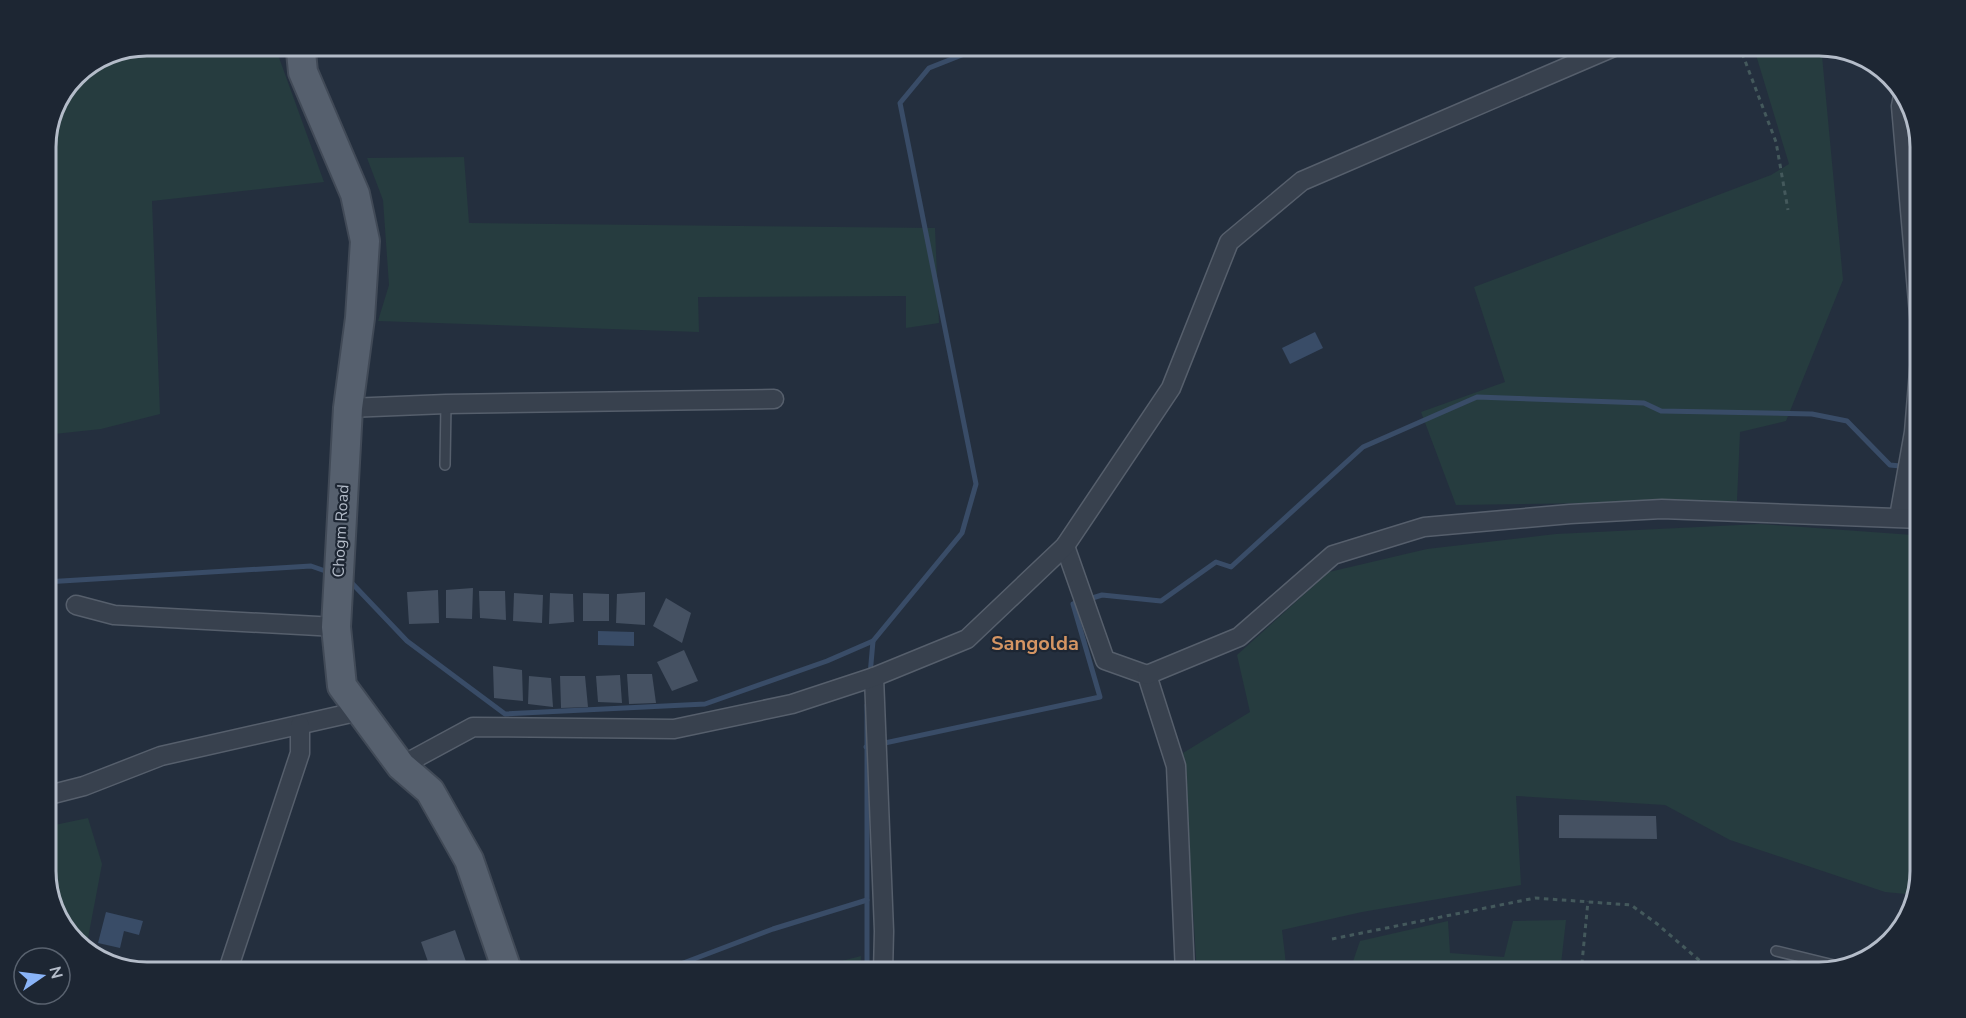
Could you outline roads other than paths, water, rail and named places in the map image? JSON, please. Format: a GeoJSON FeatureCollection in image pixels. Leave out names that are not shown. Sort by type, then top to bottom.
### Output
{"type":"FeatureCollection","features":[{"type":"Feature","properties":{"kind":"main road","name":"Chogm Road"},"geometry":{"type":"LineString","coordinates":[[301,56],[303,72],[355,194],[365,241],[360,318],[348,408],[336,627],[342,686],[401,766],[430,791],[469,860],[504,962]]}},
{"type":"Feature","properties":{"kind":"street"},"geometry":{"type":"LineString","coordinates":[[401,766],[474,727],[674,729],[792,704],[874,677],[967,639],[1065,546],[1171,388],[1229,242],[1302,181],[1593,56]]}},
{"type":"Feature","properties":{"kind":"street"},"geometry":{"type":"LineString","coordinates":[[1901,106],[1910,210]]}},
{"type":"Feature","properties":{"kind":"street"},"geometry":{"type":"LineString","coordinates":[[348,408],[446,404],[774,399]]}},
{"type":"Feature","properties":{"kind":"street"},"geometry":{"type":"LineString","coordinates":[[1899,517],[1910,455]]}},
{"type":"Feature","properties":{"kind":"street"},"geometry":{"type":"LineString","coordinates":[[1065,546],[1105,660],[1147,675],[1239,638],[1333,555],[1424,527],[1570,514],[1662,509],[1770,512],[1853,518],[1910,518]]}},
{"type":"Feature","properties":{"kind":"street"},"geometry":{"type":"LineString","coordinates":[[76,605],[114,615],[336,627]]}},
{"type":"Feature","properties":{"kind":"street"},"geometry":{"type":"LineString","coordinates":[[1147,675],[1176,766],[1185,962]]}},
{"type":"Feature","properties":{"kind":"street"},"geometry":{"type":"LineString","coordinates":[[874,677],[883,962]]}},
{"type":"Feature","properties":{"kind":"street"},"geometry":{"type":"LineString","coordinates":[[56,793],[84,786],[161,756],[360,711]]}},
{"type":"Feature","properties":{"kind":"street"},"geometry":{"type":"LineString","coordinates":[[231,962],[300,753],[300,725]]}},
{"type":"Feature","properties":{"kind":"lane"},"geometry":{"type":"LineString","coordinates":[[445,465],[446,404]]}},
{"type":"Feature","properties":{"kind":"lane"},"geometry":{"type":"LineString","coordinates":[[1776,951],[1821,962]]}},
{"type":"Feature","properties":{"kind":"water"},"geometry":{"type":"Polygon","coordinates":[[[1315,332],[1323,348],[1290,364],[1282,348],[1315,332]]]}},
{"type":"Feature","properties":{"kind":"water"},"geometry":{"type":"Polygon","coordinates":[[[598,631],[634,632],[634,646],[598,645],[598,631]]]}},
{"type":"Feature","properties":{"kind":"water"},"geometry":{"type":"Polygon","coordinates":[[[106,912],[143,921],[139,935],[124,931],[120,948],[98,943],[106,912]]]}},
{"type":"Feature","properties":{"kind":"waterway"},"geometry":{"type":"LineString","coordinates":[[348,579],[407,641],[505,714],[705,704],[827,661],[873,641],[962,533],[976,484],[900,103],[929,68],[959,56]]}},
{"type":"Feature","properties":{"kind":"waterway"},"geometry":{"type":"LineString","coordinates":[[866,747],[1100,697],[1073,604],[1102,595],[1161,601],[1216,562],[1231,567],[1363,447],[1477,397],[1644,403],[1661,411],[1812,414],[1847,421],[1890,465],[1910,467]]}},
{"type":"Feature","properties":{"kind":"waterway"},"geometry":{"type":"LineString","coordinates":[[56,581],[311,566],[331,573]]}},
{"type":"Feature","properties":{"kind":"waterway"},"geometry":{"type":"LineString","coordinates":[[870,675],[873,641]]}},
{"type":"Feature","properties":{"kind":"waterway"},"geometry":{"type":"LineString","coordinates":[[867,705],[867,962]]}},
{"type":"Feature","properties":{"kind":"waterway"},"geometry":{"type":"LineString","coordinates":[[686,962],[773,929],[867,900]]}},
{"type":"Feature","properties":{"kind":"district","name":"Sangolda"},"geometry":{"type":"Point","coordinates":[1035,643]}}]}
